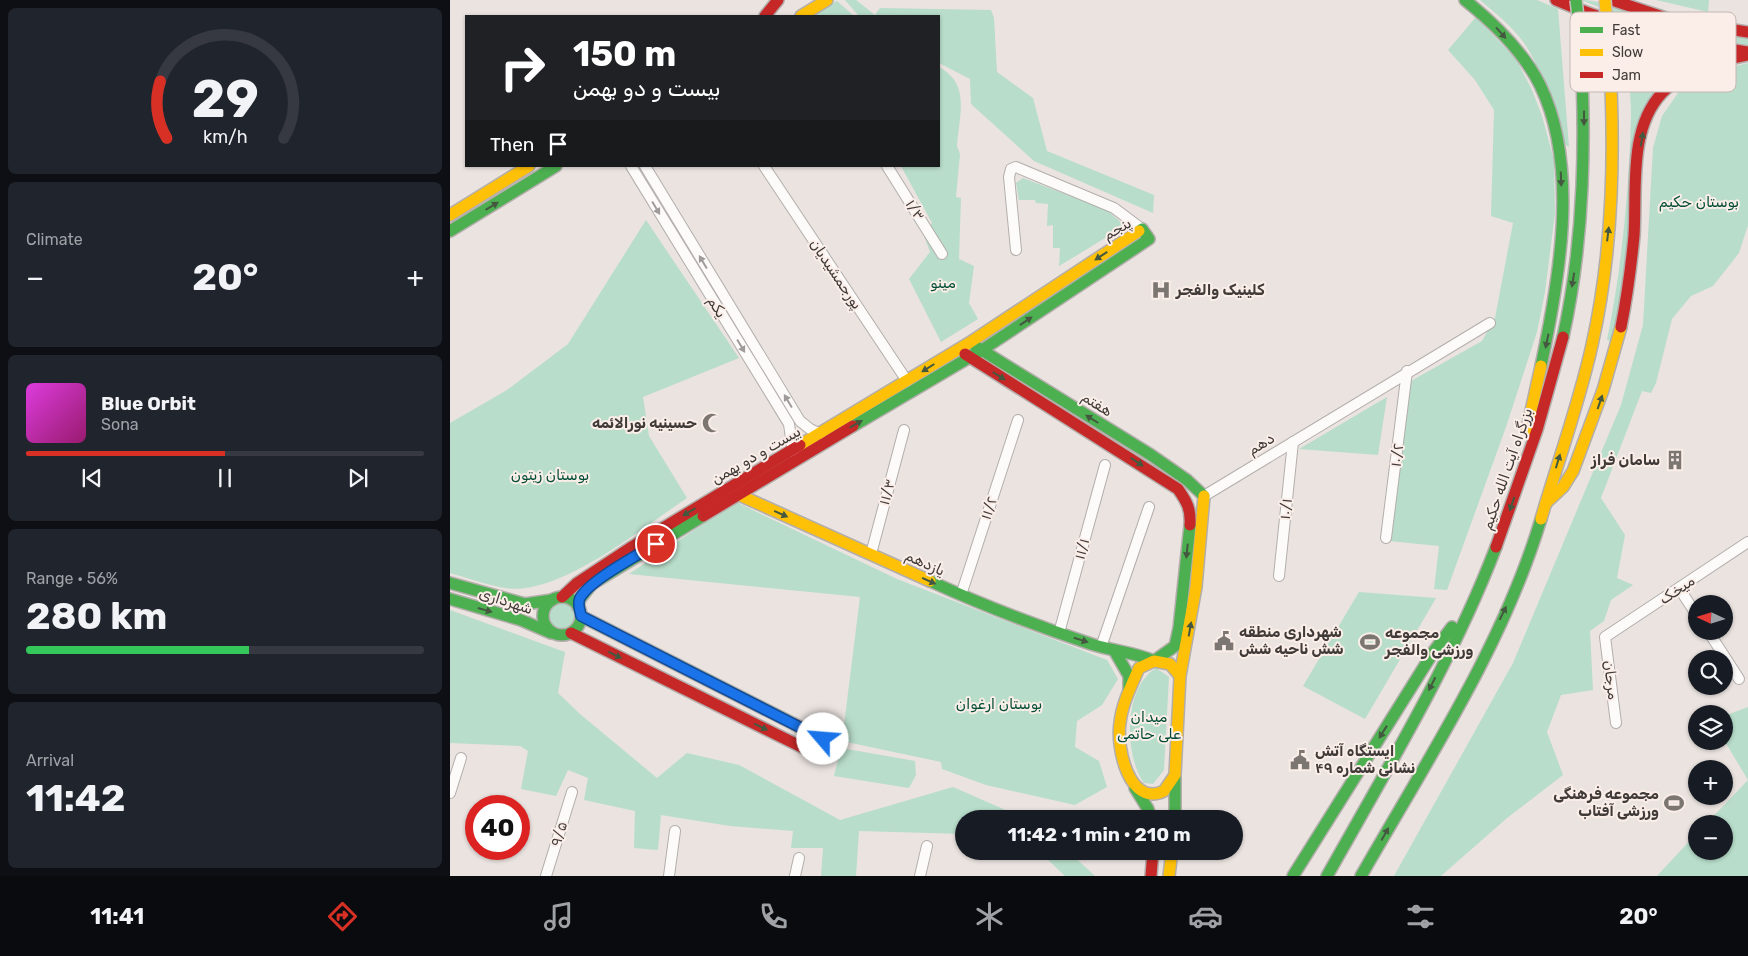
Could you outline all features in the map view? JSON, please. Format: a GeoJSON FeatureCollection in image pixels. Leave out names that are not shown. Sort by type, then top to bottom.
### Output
{"type":"FeatureCollection","features":[{"type":"Feature","properties":{"kind":"main road"},"geometry":{"type":"LineString","coordinates":[[766,15],[778,0]]}},
{"type":"Feature","properties":{"kind":"main road"},"geometry":{"type":"LineString","coordinates":[[802,15],[827,0]]}},
{"type":"Feature","properties":{"kind":"main road"},"geometry":{"type":"LineString","coordinates":[[1465,0],[1500,31],[1530,69],[1546,99],[1558,147],[1562,199],[1557,277],[1551,321],[1525,441],[1521,477]]}},
{"type":"Feature","properties":{"kind":"main road"},"geometry":{"type":"LineString","coordinates":[[1556,0],[1583,12]]}},
{"type":"Feature","properties":{"kind":"main road"},"geometry":{"type":"LineString","coordinates":[[1612,0],[1647,12]]}},
{"type":"Feature","properties":{"kind":"main road","name":"بزرگراه آیت الله حکیم"},"geometry":{"type":"LineString","coordinates":[[1327,876],[1432,686],[1479,590],[1521,477],[1555,371],[1566,326],[1574,271],[1582,182],[1584,133],[1582,92]]}},
{"type":"Feature","properties":{"kind":"main road"},"geometry":{"type":"LineString","coordinates":[[1361,876],[1458,705],[1530,554],[1584,374],[1596,326],[1609,224],[1613,132],[1611,92]]}},
{"type":"Feature","properties":{"kind":"main road"},"geometry":{"type":"LineString","coordinates":[[1544,505],[1568,481],[1598,406],[1616,350],[1633,249],[1639,159],[1647,115],[1664,92]]}},
{"type":"Feature","properties":{"kind":"main road"},"geometry":{"type":"LineString","coordinates":[[450,215],[527,167]]}},
{"type":"Feature","properties":{"kind":"main road"},"geometry":{"type":"LineString","coordinates":[[450,231],[554,167]]}},
{"type":"Feature","properties":{"kind":"main road","name":"پنجم"},"geometry":{"type":"LineString","coordinates":[[969,343],[1142,229],[1149,239],[970,358]]}},
{"type":"Feature","properties":{"kind":"main road","name":"بیست و دو بهمن"},"geometry":{"type":"LineString","coordinates":[[580,612],[580,599],[592,584],[821,434],[969,343]]}},
{"type":"Feature","properties":{"kind":"main road","name":"هفتم"},"geometry":{"type":"LineString","coordinates":[[969,343],[1151,455],[1187,480],[1204,496]]}},
{"type":"Feature","properties":{"kind":"main road","name":"هفتم"},"geometry":{"type":"LineString","coordinates":[[958,350],[1178,489],[1188,503]]}},
{"type":"Feature","properties":{"kind":"main road","name":"بیست و دو بهمن"},"geometry":{"type":"LineString","coordinates":[[557,599],[577,583],[734,491],[970,358]]}},
{"type":"Feature","properties":{"kind":"main road","name":"یازدهم"},"geometry":{"type":"LineString","coordinates":[[734,491],[961,595],[1059,633],[1101,647],[1140,654],[1154,661]]}},
{"type":"Feature","properties":{"kind":"main road"},"geometry":{"type":"LineString","coordinates":[[1148,810],[1133,785],[1121,752],[1119,731],[1129,691],[1139,668],[1154,661],[1175,646],[1179,628],[1191,512],[1188,503],[1204,496],[1203,532],[1191,628],[1180,676],[1175,810]]}},
{"type":"Feature","properties":{"kind":"main road","name":"شهرداری"},"geometry":{"type":"LineString","coordinates":[[450,583],[525,604],[557,599]]}},
{"type":"Feature","properties":{"kind":"main road"},"geometry":{"type":"LineString","coordinates":[[1293,876],[1434,650],[1479,590]]}},
{"type":"Feature","properties":{"kind":"main road"},"geometry":{"type":"LineString","coordinates":[[572,633],[816,754],[823,739],[580,612],[568,598],[557,599],[547,604],[543,617],[544,623],[552,633],[562,636],[572,633],[576,629],[580,612]]}},
{"type":"Feature","properties":{"kind":"main road","name":"شهرداری"},"geometry":{"type":"LineString","coordinates":[[450,599],[521,620],[552,633]]}},
{"type":"Feature","properties":{"kind":"main road"},"geometry":{"type":"LineString","coordinates":[[1114,650],[1129,676],[1129,691]]}},
{"type":"Feature","properties":{"kind":"main road"},"geometry":{"type":"LineString","coordinates":[[1154,661],[1170,664],[1180,676]]}},
{"type":"Feature","properties":{"kind":"main road"},"geometry":{"type":"LineString","coordinates":[[1133,785],[1146,794],[1161,793],[1168,789],[1175,775]]}},
{"type":"Feature","properties":{"kind":"main road"},"geometry":{"type":"LineString","coordinates":[[1151,876],[1152,860]]}},
{"type":"Feature","properties":{"kind":"main road"},"geometry":{"type":"LineString","coordinates":[[1169,876],[1171,860]]}},
{"type":"Feature","properties":{"kind":"street","name":"یکم"},"geometry":{"type":"LineString","coordinates":[[632,167],[788,424],[793,452]]}},
{"type":"Feature","properties":{"kind":"street","name":"یکم"},"geometry":{"type":"LineString","coordinates":[[646,167],[800,421],[810,429],[821,434]]}},
{"type":"Feature","properties":{"kind":"street","name":"پورجمشیدیان"},"geometry":{"type":"LineString","coordinates":[[765,167],[907,381]]}},
{"type":"Feature","properties":{"kind":"street","name":"۱/۳"},"geometry":{"type":"LineString","coordinates":[[888,167],[942,254]]}},
{"type":"Feature","properties":{"kind":"street"},"geometry":{"type":"LineString","coordinates":[[1016,250],[1009,177],[1011,169],[1016,168],[1114,208],[1142,229]]}},
{"type":"Feature","properties":{"kind":"street","name":"دهم"},"geometry":{"type":"LineString","coordinates":[[1204,496],[1407,371],[1490,323]]}},
{"type":"Feature","properties":{"kind":"street","name":"۱۰/۲"},"geometry":{"type":"LineString","coordinates":[[1386,538],[1407,371]]}},
{"type":"Feature","properties":{"kind":"street","name":"۱۱/۲"},"geometry":{"type":"LineString","coordinates":[[961,595],[1018,420]]}},
{"type":"Feature","properties":{"kind":"street","name":"۱۱/۳"},"geometry":{"type":"LineString","coordinates":[[871,554],[904,430]]}},
{"type":"Feature","properties":{"kind":"street","name":"۱۰/۱"},"geometry":{"type":"LineString","coordinates":[[1279,576],[1293,442]]}},
{"type":"Feature","properties":{"kind":"street","name":"۱۱/۱"},"geometry":{"type":"LineString","coordinates":[[1059,633],[1104,465]]}},
{"type":"Feature","properties":{"kind":"street"},"geometry":{"type":"LineString","coordinates":[[1101,647],[1148,507]]}},
{"type":"Feature","properties":{"kind":"street","name":"میخک"},"geometry":{"type":"LineString","coordinates":[[1605,637],[1748,542]]}},
{"type":"Feature","properties":{"kind":"street"},"geometry":{"type":"LineString","coordinates":[[1679,588],[1688,602]]}},
{"type":"Feature","properties":{"kind":"street","name":"مرجان"},"geometry":{"type":"LineString","coordinates":[[1605,637],[1616,723]]}},
{"type":"Feature","properties":{"kind":"street"},"geometry":{"type":"LineString","coordinates":[[1714,640],[1739,679]]}},
{"type":"Feature","properties":{"kind":"street"},"geometry":{"type":"LineString","coordinates":[[450,792],[461,758]]}},
{"type":"Feature","properties":{"kind":"street","name":"۹/۵"},"geometry":{"type":"LineString","coordinates":[[546,876],[572,792]]}},
{"type":"Feature","properties":{"kind":"street"},"geometry":{"type":"LineString","coordinates":[[669,876],[675,831]]}},
{"type":"Feature","properties":{"kind":"street"},"geometry":{"type":"LineString","coordinates":[[920,876],[927,846]]}},
{"type":"Feature","properties":{"kind":"street"},"geometry":{"type":"LineString","coordinates":[[795,876],[799,858]]}},
{"type":"Feature","properties":{"kind":"green space"},"geometry":{"type":"Polygon","coordinates":[[[845,0],[856,0],[875,15],[858,15],[845,0]]]}},
{"type":"Feature","properties":{"kind":"green space"},"geometry":{"type":"Polygon","coordinates":[[[1480,0],[1537,0],[1558,9],[1569,147],[1564,144],[1542,79],[1531,54],[1514,31],[1480,0]]]}},
{"type":"Feature","properties":{"kind":"green space"},"geometry":{"type":"Polygon","coordinates":[[[1581,0],[1601,3],[1626,12],[1611,12],[1581,0]]]}},
{"type":"Feature","properties":{"kind":"green space"},"geometry":{"type":"Polygon","coordinates":[[[1656,0],[1709,0],[1708,12],[1656,0]]]}},
{"type":"Feature","properties":{"kind":"green space"},"geometry":{"type":"Polygon","coordinates":[[[837,1],[853,15],[812,15],[837,1]]]}},
{"type":"Feature","properties":{"kind":"green space"},"geometry":{"type":"Polygon","coordinates":[[[880,8],[991,10],[994,18],[997,72],[1033,98],[1047,151],[1154,195],[1153,213],[1034,161],[971,104],[970,79],[940,64],[940,15],[875,15],[880,8]]]}},
{"type":"Feature","properties":{"kind":"green space"},"geometry":{"type":"Polygon","coordinates":[[[1476,17],[1516,59],[1532,90],[1542,116],[1554,160],[1555,213],[1545,292],[1537,332],[1506,427],[1447,590],[1434,589],[1439,546],[1389,541],[1411,381],[1482,341],[1495,318],[1513,223],[1491,216],[1494,110],[1475,80],[1448,50],[1476,17]]]}},
{"type":"Feature","properties":{"kind":"green space"},"geometry":{"type":"Polygon","coordinates":[[[1736,36],[1748,37],[1748,45],[1736,43],[1736,36]]]}},
{"type":"Feature","properties":{"kind":"green space","name":"بوستان حکیم"},"geometry":{"type":"Polygon","coordinates":[[[1748,63],[1748,225],[1739,253],[1713,286],[1691,296],[1672,319],[1656,383],[1651,393],[1642,391],[1601,498],[1625,535],[1617,578],[1633,585],[1611,600],[1604,621],[1590,631],[1593,690],[1561,695],[1547,732],[1563,775],[1507,818],[1441,876],[1394,876],[1513,663],[1621,405],[1643,325],[1653,148],[1662,116],[1679,92],[1736,92],[1736,66],[1748,63]]]}},
{"type":"Feature","properties":{"kind":"green space","name":"مینو"},"geometry":{"type":"Polygon","coordinates":[[[940,68],[956,82],[961,101],[957,146],[960,154],[956,197],[961,198],[959,259],[974,266],[969,303],[978,319],[941,342],[909,279],[930,252],[923,233],[932,223],[902,167],[940,167],[940,68]]]}},
{"type":"Feature","properties":{"kind":"green space"},"geometry":{"type":"Polygon","coordinates":[[[1630,92],[1655,92],[1653,95],[1614,342],[1607,340],[1617,285],[1624,228],[1631,116],[1630,92]]]}},
{"type":"Feature","properties":{"kind":"green space"},"geometry":{"type":"Polygon","coordinates":[[[1023,178],[1107,210],[1125,226],[1059,266],[1060,248],[1053,248],[1053,225],[1047,226],[1048,204],[1036,203],[1035,200],[1019,200],[1016,183],[1023,178]]]}},
{"type":"Feature","properties":{"kind":"green space","name":"بوستان زیتون"},"geometry":{"type":"Polygon","coordinates":[[[646,220],[739,358],[643,397],[649,436],[687,498],[600,557],[550,582],[527,588],[505,588],[450,573],[450,423],[507,390],[568,344],[646,220]]]}},
{"type":"Feature","properties":{"kind":"green space"},"geometry":{"type":"Polygon","coordinates":[[[1387,397],[1378,455],[1299,449],[1387,397]]]}},
{"type":"Feature","properties":{"kind":"green space","name":"بوستان ارغوان"},"geometry":{"type":"Polygon","coordinates":[[[736,502],[897,579],[1107,660],[1118,679],[1102,705],[1077,721],[1075,747],[1099,761],[1107,787],[1075,805],[986,785],[942,769],[941,762],[842,741],[860,597],[629,574],[736,502]]]}},
{"type":"Feature","properties":{"kind":"green space","name":"مجموعه ورزشی والفجر"},"geometry":{"type":"Polygon","coordinates":[[[1359,592],[1436,598],[1365,719],[1303,686],[1359,592]]]}},
{"type":"Feature","properties":{"kind":"green space"},"geometry":{"type":"Polygon","coordinates":[[[562,601],[573,605],[577,616],[573,627],[562,631],[551,627],[547,616],[551,605],[562,601]]]}},
{"type":"Feature","properties":{"kind":"green space"},"geometry":{"type":"Polygon","coordinates":[[[450,610],[565,652],[558,693],[580,714],[657,778],[687,753],[739,765],[840,820],[953,787],[1005,810],[955,810],[955,834],[859,831],[856,876],[821,876],[823,848],[791,848],[793,831],[730,826],[661,815],[658,850],[634,848],[635,811],[584,800],[588,778],[568,770],[556,796],[521,789],[528,751],[520,746],[450,743],[450,610]]]}},
{"type":"Feature","properties":{"kind":"green space","name":"میدان علی حاتمی"},"geometry":{"type":"Polygon","coordinates":[[[1156,668],[1169,677],[1164,770],[1153,784],[1144,783],[1137,771],[1130,740],[1130,722],[1137,690],[1145,678],[1156,668]]]}},
{"type":"Feature","properties":{"kind":"green space"},"geometry":{"type":"Polygon","coordinates":[[[1748,707],[1748,780],[1730,750],[1733,750],[1733,713],[1748,707]]]}},
{"type":"Feature","properties":{"kind":"green space"},"geometry":{"type":"Polygon","coordinates":[[[841,748],[915,761],[916,775],[909,788],[834,776],[841,748]]]}},
{"type":"Feature","properties":{"kind":"green space"},"geometry":{"type":"Polygon","coordinates":[[[1748,780],[1748,876],[1657,876],[1688,843],[1688,860],[1733,860],[1733,815],[1715,815],[1724,805],[1733,805],[1733,796],[1748,780]]]}},
{"type":"Feature","properties":{"kind":"green space"},"geometry":{"type":"Polygon","coordinates":[[[1048,860],[1078,860],[1095,876],[1065,876],[1048,860]]]}},
{"type":"Feature","properties":{"kind":"traffic: fast"},"geometry":{"type":"LineString","coordinates":[[1465,0],[1517,49],[1533,73],[1540,85],[1552,117],[1560,152],[1563,188],[1559,261],[1541,366]]}},
{"type":"Feature","properties":{"kind":"traffic: fast"},"geometry":{"type":"LineString","coordinates":[[1576,0],[1577,12]]}},
{"type":"Feature","properties":{"kind":"traffic: fast"},"geometry":{"type":"LineString","coordinates":[[1563,337],[1576,262],[1580,224],[1583,148],[1583,92]]}},
{"type":"Feature","properties":{"kind":"traffic: fast"},"geometry":{"type":"LineString","coordinates":[[450,231],[554,167]]}},
{"type":"Feature","properties":{"kind":"traffic: fast"},"geometry":{"type":"LineString","coordinates":[[853,426],[982,350],[1149,239],[1142,229],[1139,231]]}},
{"type":"Feature","properties":{"kind":"traffic: fast"},"geometry":{"type":"LineString","coordinates":[[975,346],[1151,455],[1187,480],[1204,496]]}},
{"type":"Feature","properties":{"kind":"traffic: fast"},"geometry":{"type":"LineString","coordinates":[[578,607],[580,599],[592,584],[703,516]]}},
{"type":"Feature","properties":{"kind":"traffic: fast"},"geometry":{"type":"LineString","coordinates":[[1361,876],[1461,702],[1484,658],[1525,566],[1541,519]]}},
{"type":"Feature","properties":{"kind":"traffic: fast"},"geometry":{"type":"LineString","coordinates":[[930,581],[1050,630],[1091,644],[1154,661],[1175,646],[1179,628],[1190,525]]}},
{"type":"Feature","properties":{"kind":"traffic: fast"},"geometry":{"type":"LineString","coordinates":[[1327,876],[1418,715],[1479,590],[1496,547]]}},
{"type":"Feature","properties":{"kind":"traffic: fast"},"geometry":{"type":"LineString","coordinates":[[450,583],[525,604],[552,600]]}},
{"type":"Feature","properties":{"kind":"traffic: fast"},"geometry":{"type":"LineString","coordinates":[[562,597],[575,603],[581,616],[575,629],[562,635],[549,629],[543,616],[549,603],[562,597]]}},
{"type":"Feature","properties":{"kind":"traffic: fast"},"geometry":{"type":"LineString","coordinates":[[450,599],[521,620],[551,633]]}},
{"type":"Feature","properties":{"kind":"traffic: fast"},"geometry":{"type":"LineString","coordinates":[[581,616],[794,724]]}},
{"type":"Feature","properties":{"kind":"traffic: fast"},"geometry":{"type":"LineString","coordinates":[[1293,876],[1434,651],[1452,627]]}},
{"type":"Feature","properties":{"kind":"traffic: fast"},"geometry":{"type":"LineString","coordinates":[[1114,650],[1129,676],[1129,690]]}},
{"type":"Feature","properties":{"kind":"traffic: fast"},"geometry":{"type":"LineString","coordinates":[[1175,777],[1175,810]]}},
{"type":"Feature","properties":{"kind":"traffic: fast"},"geometry":{"type":"LineString","coordinates":[[1135,788],[1148,810]]}},
{"type":"Feature","properties":{"kind":"traffic: slow"},"geometry":{"type":"LineString","coordinates":[[803,15],[827,0]]}},
{"type":"Feature","properties":{"kind":"traffic: slow"},"geometry":{"type":"LineString","coordinates":[[1605,0],[1606,12]]}},
{"type":"Feature","properties":{"kind":"traffic: slow"},"geometry":{"type":"LineString","coordinates":[[1541,519],[1575,411],[1587,367],[1599,308],[1609,234],[1612,159],[1611,92]]}},
{"type":"Feature","properties":{"kind":"traffic: slow"},"geometry":{"type":"LineString","coordinates":[[450,215],[527,167]]}},
{"type":"Feature","properties":{"kind":"traffic: slow"},"geometry":{"type":"LineString","coordinates":[[800,445],[969,343],[1139,231]]}},
{"type":"Feature","properties":{"kind":"traffic: slow"},"geometry":{"type":"LineString","coordinates":[[1546,503],[1563,487],[1573,471],[1603,390],[1621,327]]}},
{"type":"Feature","properties":{"kind":"traffic: slow"},"geometry":{"type":"LineString","coordinates":[[1527,429],[1541,366]]}},
{"type":"Feature","properties":{"kind":"traffic: slow"},"geometry":{"type":"LineString","coordinates":[[733,490],[737,494],[930,581]]}},
{"type":"Feature","properties":{"kind":"traffic: slow"},"geometry":{"type":"LineString","coordinates":[[1180,676],[1196,587],[1204,496]]}},
{"type":"Feature","properties":{"kind":"traffic: slow"},"geometry":{"type":"LineString","coordinates":[[1154,661],[1170,664],[1180,676],[1175,775],[1164,791],[1152,794],[1142,791],[1127,772],[1119,734],[1127,695],[1139,668],[1154,661]]}},
{"type":"Feature","properties":{"kind":"traffic: slow"},"geometry":{"type":"LineString","coordinates":[[1169,876],[1171,860]]}},
{"type":"Feature","properties":{"kind":"traffic: jam"},"geometry":{"type":"LineString","coordinates":[[766,15],[778,0]]}},
{"type":"Feature","properties":{"kind":"traffic: jam"},"geometry":{"type":"LineString","coordinates":[[1556,0],[1585,12]]}},
{"type":"Feature","properties":{"kind":"traffic: jam"},"geometry":{"type":"LineString","coordinates":[[1612,0],[1648,12]]}},
{"type":"Feature","properties":{"kind":"traffic: jam"},"geometry":{"type":"LineString","coordinates":[[1736,30],[1748,32]]}},
{"type":"Feature","properties":{"kind":"traffic: jam"},"geometry":{"type":"LineString","coordinates":[[1736,50],[1748,52]]}},
{"type":"Feature","properties":{"kind":"traffic: jam"},"geometry":{"type":"LineString","coordinates":[[1736,58],[1748,55]]}},
{"type":"Feature","properties":{"kind":"traffic: jam"},"geometry":{"type":"LineString","coordinates":[[1621,327],[1629,282],[1634,236],[1636,161],[1639,142],[1651,108],[1663,92]]}},
{"type":"Feature","properties":{"kind":"traffic: jam"},"geometry":{"type":"LineString","coordinates":[[1496,547],[1537,430],[1563,337]]}},
{"type":"Feature","properties":{"kind":"traffic: jam"},"geometry":{"type":"LineString","coordinates":[[965,354],[1178,489],[1188,506],[1190,525]]}},
{"type":"Feature","properties":{"kind":"traffic: jam"},"geometry":{"type":"LineString","coordinates":[[703,516],[853,426]]}},
{"type":"Feature","properties":{"kind":"traffic: jam"},"geometry":{"type":"LineString","coordinates":[[562,597],[577,583],[630,548],[800,445]]}},
{"type":"Feature","properties":{"kind":"traffic: jam"},"geometry":{"type":"LineString","coordinates":[[571,633],[816,754],[823,739],[794,724]]}},
{"type":"Feature","properties":{"kind":"traffic: jam"},"geometry":{"type":"LineString","coordinates":[[1151,876],[1152,860]]}},
{"type":"Feature","properties":{"kind":"place","name":"کلینیک والفجر"},"geometry":{"type":"Point","coordinates":[1161,290]}},
{"type":"Feature","properties":{"kind":"place","name":"حسینیه نورالائمه"},"geometry":{"type":"Point","coordinates":[712,423]}},
{"type":"Feature","properties":{"kind":"place","name":"سامان فراز"},"geometry":{"type":"Point","coordinates":[1675,460]}},
{"type":"Feature","properties":{"kind":"place","name":"شهرداری منطقه شش ناحیه شش"},"geometry":{"type":"Point","coordinates":[1224,641]}},
{"type":"Feature","properties":{"kind":"place","name":"مجموعه ورزشی والفجر"},"geometry":{"type":"Point","coordinates":[1370,642]}},
{"type":"Feature","properties":{"kind":"place","name":"ایستگاه آتش نشانی شماره ۴۹"},"geometry":{"type":"Point","coordinates":[1300,760]}},
{"type":"Feature","properties":{"kind":"place","name":"مجموعه فرهنگی ورزشی آفتاب"},"geometry":{"type":"Point","coordinates":[1674,803]}},
{"type":"Feature","properties":{"kind":"route"},"geometry":{"type":"LineString","coordinates":[[656,544],[592,584],[580,599],[578,607],[581,616],[823,739]]}}]}
